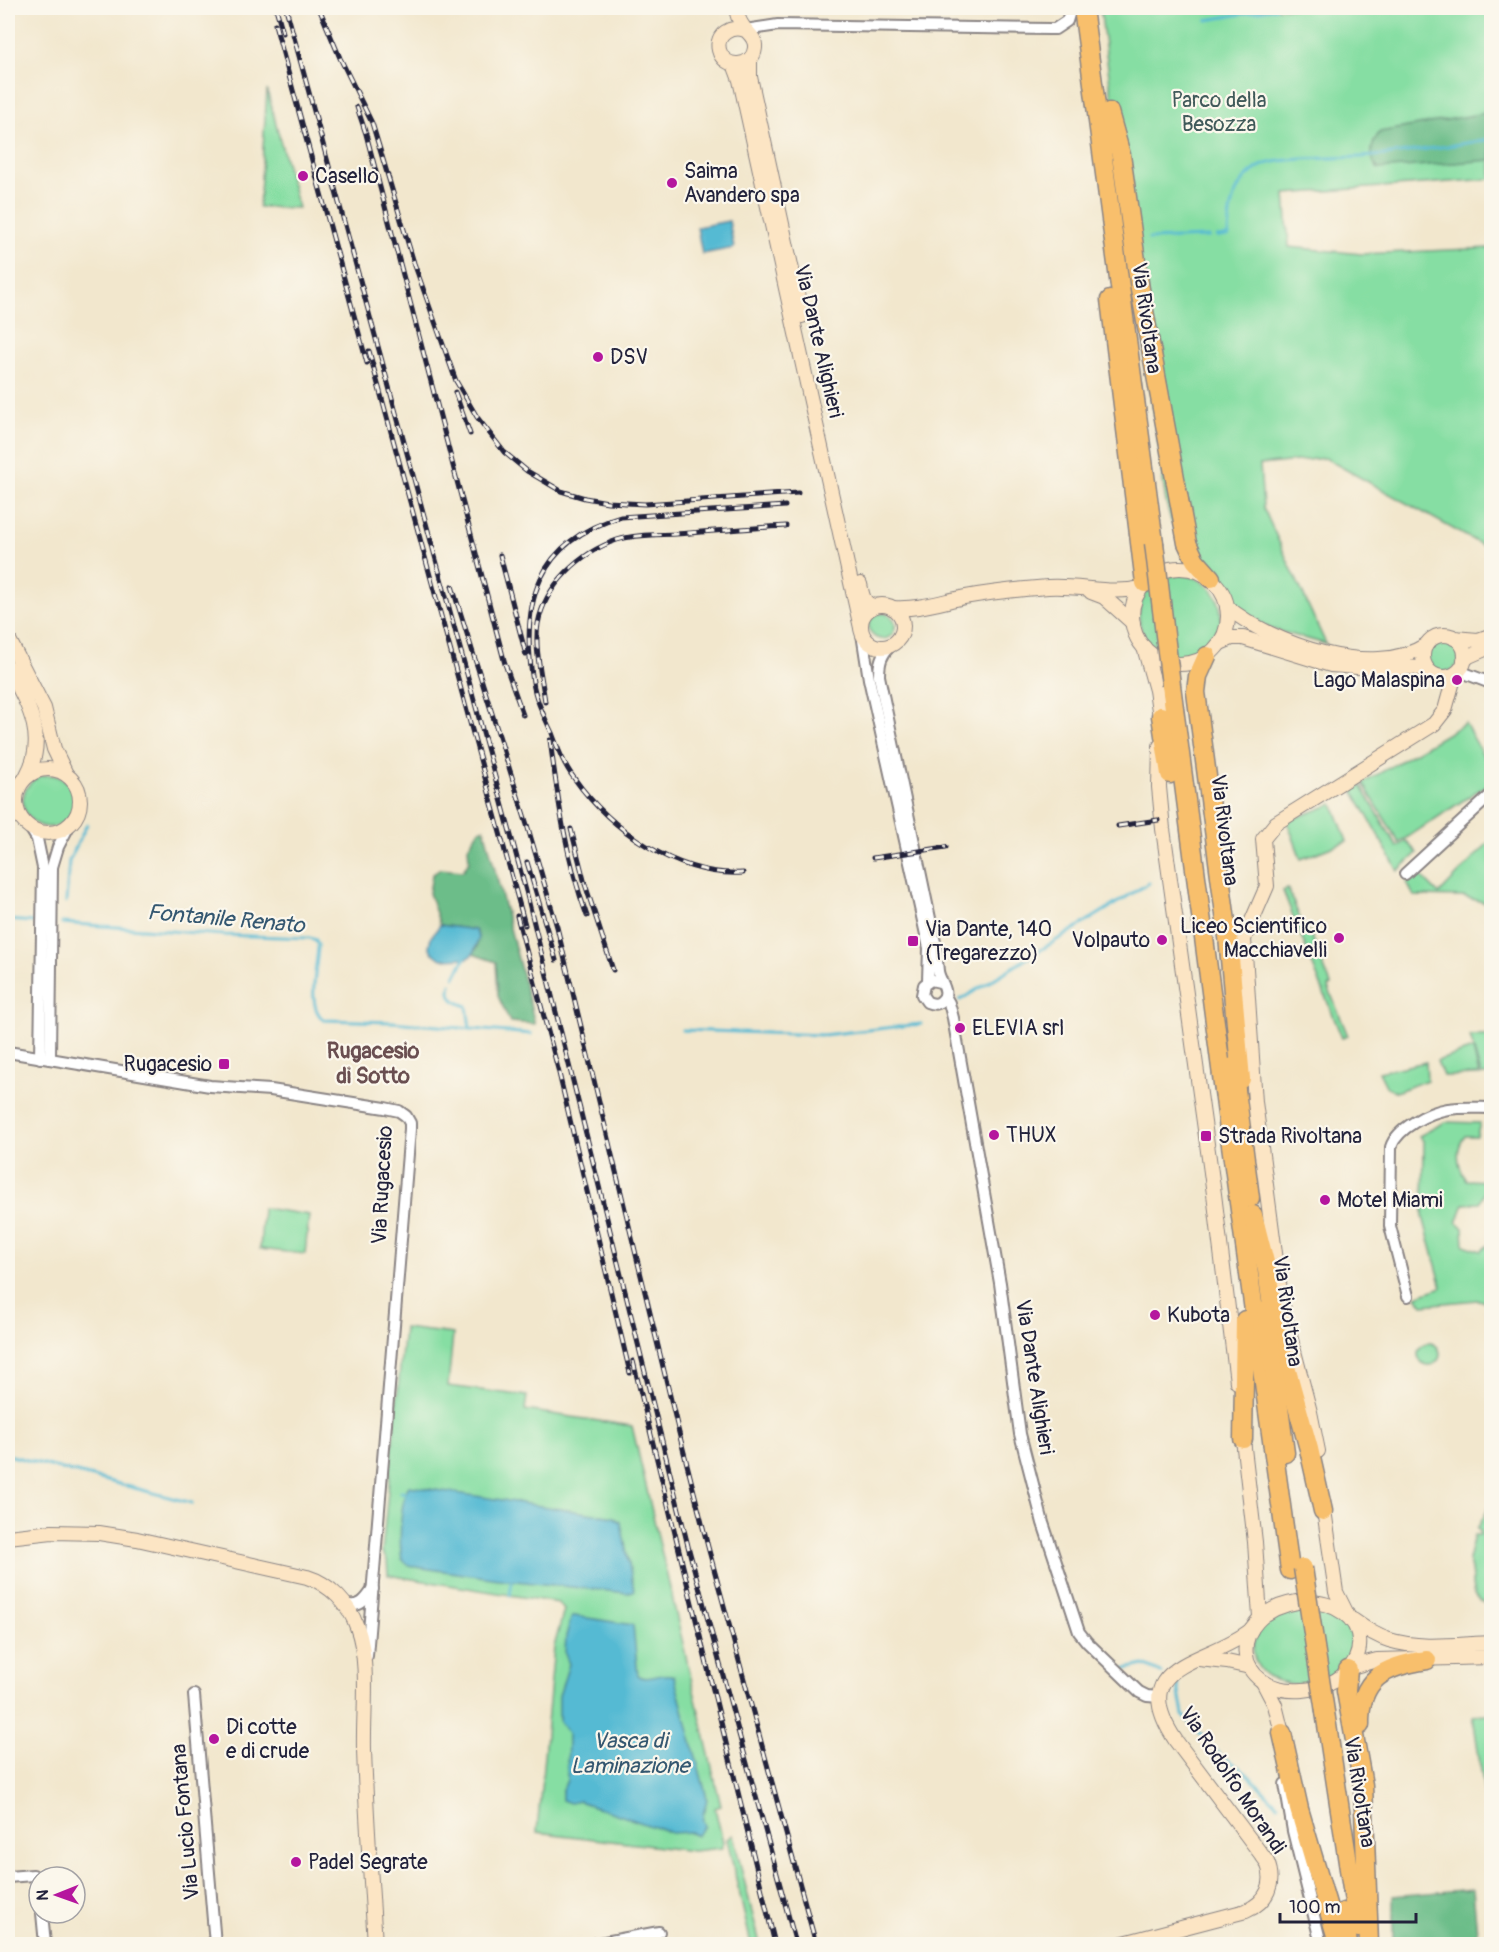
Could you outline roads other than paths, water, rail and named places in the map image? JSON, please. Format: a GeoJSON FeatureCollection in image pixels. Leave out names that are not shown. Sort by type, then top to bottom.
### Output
{"type":"FeatureCollection","features":[{"type":"Feature","properties":{"kind":"highway"},"geometry":{"type":"LineString","coordinates":[[1083,8],[1095,98],[1095,153],[1115,351],[1143,585]]}},
{"type":"Feature","properties":{"kind":"highway"},"geometry":{"type":"LineString","coordinates":[[1096,8],[1109,112],[1121,155],[1140,290],[1187,543],[1195,560],[1210,578]]}},
{"type":"Feature","properties":{"kind":"highway","name":"Via Rivoltana"},"geometry":{"type":"LineString","coordinates":[[1095,98],[1160,543]]}},
{"type":"Feature","properties":{"kind":"highway","name":"Via Rivoltana"},"geometry":{"type":"LineString","coordinates":[[1109,112],[1160,543]]}},
{"type":"Feature","properties":{"kind":"highway"},"geometry":{"type":"LineString","coordinates":[[1160,543],[1177,684]]}},
{"type":"Feature","properties":{"kind":"highway"},"geometry":{"type":"LineString","coordinates":[[1213,650],[1198,676],[1196,692],[1229,949],[1242,1088],[1241,1129]]}},
{"type":"Feature","properties":{"kind":"highway","name":"Via Rivoltana"},"geometry":{"type":"LineString","coordinates":[[1177,684],[1225,1104],[1319,1713],[1360,1944]]}},
{"type":"Feature","properties":{"kind":"highway","name":"Via Rivoltana"},"geometry":{"type":"LineString","coordinates":[[1177,684],[1253,1215],[1297,1569]]}},
{"type":"Feature","properties":{"kind":"highway"},"geometry":{"type":"LineString","coordinates":[[1161,716],[1212,1066],[1225,1104]]}},
{"type":"Feature","properties":{"kind":"highway"},"geometry":{"type":"LineString","coordinates":[[1231,1145],[1234,1214],[1245,1312],[1243,1438]]}},
{"type":"Feature","properties":{"kind":"highway"},"geometry":{"type":"LineString","coordinates":[[1253,1215],[1267,1270],[1275,1328],[1309,1449],[1323,1511]]}},
{"type":"Feature","properties":{"kind":"highway"},"geometry":{"type":"LineString","coordinates":[[1369,1944],[1359,1711],[1361,1700],[1368,1686],[1386,1670],[1426,1659]]}},
{"type":"Feature","properties":{"kind":"highway"},"geometry":{"type":"LineString","coordinates":[[1350,1669],[1346,1691],[1361,1768]]}},
{"type":"Feature","properties":{"kind":"highway","name":"Via Rivoltana"},"geometry":{"type":"LineString","coordinates":[[1319,1713],[1348,1944]]}},
{"type":"Feature","properties":{"kind":"highway"},"geometry":{"type":"LineString","coordinates":[[1282,1732],[1299,1809],[1339,1944]]}},
{"type":"Feature","properties":{"kind":"street","name":"Via Dante Alighieri"},"geometry":{"type":"LineString","coordinates":[[736,8],[729,29],[720,39],[719,49],[725,61],[734,64],[740,80],[914,864],[929,948],[928,981]]}},
{"type":"Feature","properties":{"kind":"street","name":"Via Dante Alighieri"},"geometry":{"type":"LineString","coordinates":[[736,8],[738,17],[745,30],[753,37],[755,46],[750,59],[750,77],[861,590],[867,604],[875,606]]}},
{"type":"Feature","properties":{"kind":"street"},"geometry":{"type":"LineString","coordinates":[[729,29],[745,30],[778,25],[1044,30],[1055,29],[1067,21],[1071,8]]}},
{"type":"Feature","properties":{"kind":"street"},"geometry":{"type":"LineString","coordinates":[[755,46],[762,33],[778,25]]}},
{"type":"Feature","properties":{"kind":"street"},"geometry":{"type":"LineString","coordinates":[[734,64],[743,64],[750,59]]}},
{"type":"Feature","properties":{"kind":"street"},"geometry":{"type":"LineString","coordinates":[[933,606],[902,632],[896,642],[890,646],[874,646],[866,640],[862,631],[865,614],[875,606],[904,609],[933,606],[968,597],[1053,587],[1119,591],[1143,585],[1161,572],[1179,568],[1194,570],[1210,578],[1221,590],[1227,607],[1227,626],[1213,650]]}},
{"type":"Feature","properties":{"kind":"street"},"geometry":{"type":"LineString","coordinates":[[1143,585],[1134,603],[1133,623],[1138,639],[1155,657],[1172,663],[1190,663],[1232,638],[1244,638],[1331,666],[1383,669],[1408,667],[1427,669],[1439,677],[1445,677],[1460,667],[1469,656],[1491,646]]}},
{"type":"Feature","properties":{"kind":"street"},"geometry":{"type":"LineString","coordinates":[[1081,588],[1104,597],[1133,623]]}},
{"type":"Feature","properties":{"kind":"street"},"geometry":{"type":"LineString","coordinates":[[1227,607],[1244,621],[1281,639],[1350,657],[1398,656],[1415,651],[1444,635],[1478,640],[1491,635]]}},
{"type":"Feature","properties":{"kind":"street"},"geometry":{"type":"LineString","coordinates":[[892,608],[901,617],[902,632]]}},
{"type":"Feature","properties":{"kind":"street"},"geometry":{"type":"LineString","coordinates":[[8,638],[44,708],[54,749],[66,774],[76,786],[80,800],[78,812],[58,847],[52,867],[45,1059]]}},
{"type":"Feature","properties":{"kind":"street"},"geometry":{"type":"LineString","coordinates":[[1350,1669],[1357,1656],[1360,1643],[1357,1627],[1336,1592],[1323,1511],[1324,1484],[1310,1412],[1285,1317],[1279,1283],[1255,1102],[1244,939],[1267,886],[1263,838],[1276,823],[1434,724],[1445,710],[1460,667],[1463,650],[1454,638]]}},
{"type":"Feature","properties":{"kind":"street"},"geometry":{"type":"LineString","coordinates":[[1426,645],[1423,660],[1427,669]]}},
{"type":"Feature","properties":{"kind":"street","name":"Via Dante Alighieri"},"geometry":{"type":"LineString","coordinates":[[880,706],[879,666],[882,654],[890,646]]}},
{"type":"Feature","properties":{"kind":"street"},"geometry":{"type":"LineString","coordinates":[[1144,647],[1161,716],[1159,787],[1163,829],[1234,1350],[1255,1542],[1260,1617]]}},
{"type":"Feature","properties":{"kind":"street"},"geometry":{"type":"LineString","coordinates":[[8,667],[27,703],[36,734],[33,764],[17,786],[13,812],[36,831],[47,833],[60,830],[70,824]]}},
{"type":"Feature","properties":{"kind":"street"},"geometry":{"type":"LineString","coordinates":[[17,786],[33,773],[45,769],[66,774]]}},
{"type":"Feature","properties":{"kind":"street"},"geometry":{"type":"LineString","coordinates":[[1405,874],[1491,794]]}},
{"type":"Feature","properties":{"kind":"street"},"geometry":{"type":"LineString","coordinates":[[29,826],[37,839],[43,868],[45,1059]]}},
{"type":"Feature","properties":{"kind":"street","name":"Via Dante Alighieri"},"geometry":{"type":"LineString","coordinates":[[914,864],[936,947],[940,982]]}},
{"type":"Feature","properties":{"kind":"street"},"geometry":{"type":"LineString","coordinates":[[928,981],[940,982],[945,988],[941,1000],[927,1002],[922,997],[922,987],[928,981]]}},
{"type":"Feature","properties":{"kind":"street","name":"Via Dante Alighieri"},"geometry":{"type":"LineString","coordinates":[[941,1000],[952,1018],[1000,1283],[1020,1434],[1043,1523],[1079,1632],[1139,1692],[1147,1696],[1160,1697]]}},
{"type":"Feature","properties":{"kind":"street","name":"Via Rugacesio"},"geometry":{"type":"LineString","coordinates":[[8,1052],[210,1086],[271,1090],[375,1107],[399,1112],[406,1116],[410,1129],[373,1585]]}},
{"type":"Feature","properties":{"kind":"street"},"geometry":{"type":"LineString","coordinates":[[1408,1296],[1390,1227],[1391,1147],[1394,1139],[1402,1131],[1440,1111],[1456,1108],[1491,1108]]}},
{"type":"Feature","properties":{"kind":"street"},"geometry":{"type":"LineString","coordinates":[[8,1538],[52,1532],[83,1532],[137,1539],[312,1579],[329,1588],[350,1605],[361,1640],[364,1671],[366,1788],[375,1944]]}},
{"type":"Feature","properties":{"kind":"street"},"geometry":{"type":"LineString","coordinates":[[350,1605],[362,1602],[373,1585]]}},
{"type":"Feature","properties":{"kind":"street"},"geometry":{"type":"LineString","coordinates":[[364,1708],[373,1585]]}},
{"type":"Feature","properties":{"kind":"street"},"geometry":{"type":"LineString","coordinates":[[1321,1944],[1290,1819],[1283,1764],[1282,1732],[1275,1705],[1261,1680],[1250,1667],[1245,1647],[1251,1630],[1260,1617],[1277,1606],[1302,1602],[1328,1605],[1350,1617],[1373,1634],[1398,1642],[1437,1645],[1491,1643]]}},
{"type":"Feature","properties":{"kind":"street","name":"Via Rodolfo Morandi"},"geometry":{"type":"LineString","coordinates":[[1120,1944],[1246,1911],[1261,1902],[1268,1892],[1270,1868],[1262,1852],[1167,1727],[1162,1715],[1160,1697],[1167,1677],[1180,1666],[1237,1641],[1251,1630]]}},
{"type":"Feature","properties":{"kind":"street"},"geometry":{"type":"LineString","coordinates":[[1261,1680],[1280,1689],[1306,1690],[1331,1683],[1350,1669],[1377,1660],[1491,1657]]}},
{"type":"Feature","properties":{"kind":"street"},"geometry":{"type":"LineString","coordinates":[[1197,1659],[1250,1667]]}},
{"type":"Feature","properties":{"kind":"street","name":"Via Lucio Fontana"},"geometry":{"type":"LineString","coordinates":[[194,1695],[215,1944]]}},
{"type":"Feature","properties":{"kind":"street"},"geometry":{"type":"LineString","coordinates":[[8,1877],[27,1875]]}},
{"type":"Feature","properties":{"kind":"street"},"geometry":{"type":"LineString","coordinates":[[43,1925],[45,1944]]}},
{"type":"Feature","properties":{"kind":"street"},"geometry":{"type":"LineString","coordinates":[[594,1944],[659,1932]]}},
{"type":"Feature","properties":{"kind":"water"},"geometry":{"type":"Polygon","coordinates":[[[729,221],[734,248],[702,254],[697,227],[729,221]]]}},
{"type":"Feature","properties":{"kind":"water"},"geometry":{"type":"Polygon","coordinates":[[[440,925],[475,930],[479,938],[473,954],[468,958],[441,959],[432,952],[429,946],[431,937],[440,925]]]}},
{"type":"Feature","properties":{"kind":"water"},"geometry":{"type":"Polygon","coordinates":[[[409,1486],[614,1517],[621,1523],[634,1590],[628,1593],[506,1580],[409,1566],[402,1559],[401,1532],[402,1510],[409,1486]]]}},
{"type":"Feature","properties":{"kind":"water","name":"Vasca di Laminazione"},"geometry":{"type":"Polygon","coordinates":[[[574,1616],[633,1625],[638,1676],[647,1678],[674,1676],[707,1798],[703,1816],[705,1826],[696,1836],[691,1832],[671,1833],[579,1801],[570,1803],[562,1800],[562,1792],[567,1780],[568,1733],[559,1721],[559,1696],[569,1664],[565,1654],[566,1636],[574,1616]]]}},
{"type":"Feature","properties":{"kind":"waterway"},"geometry":{"type":"LineString","coordinates":[[1213,9],[1224,8]]}},
{"type":"Feature","properties":{"kind":"waterway"},"geometry":{"type":"LineString","coordinates":[[1207,20],[1276,8]]}},
{"type":"Feature","properties":{"kind":"waterway"},"geometry":{"type":"LineString","coordinates":[[1217,237],[1228,236],[1231,205],[1244,179],[1269,163],[1297,159],[1374,156],[1492,139]]}},
{"type":"Feature","properties":{"kind":"waterway"},"geometry":{"type":"LineString","coordinates":[[1149,239],[1209,237]]}},
{"type":"Feature","properties":{"kind":"waterway"},"geometry":{"type":"LineString","coordinates":[[66,902],[69,861],[87,824]]}},
{"type":"Feature","properties":{"kind":"waterway"},"geometry":{"type":"LineString","coordinates":[[960,1000],[1149,883]]}},
{"type":"Feature","properties":{"kind":"waterway","name":"Fontanile Renato"},"geometry":{"type":"LineString","coordinates":[[8,920],[34,922]]}},
{"type":"Feature","properties":{"kind":"waterway","name":"Fontanile Renato"},"geometry":{"type":"LineString","coordinates":[[62,923],[224,935],[310,938],[316,940],[318,945],[314,996],[318,1014],[324,1020],[392,1022],[531,1034]]}},
{"type":"Feature","properties":{"kind":"waterway"},"geometry":{"type":"LineString","coordinates":[[455,977],[465,958]]}},
{"type":"Feature","properties":{"kind":"waterway"},"geometry":{"type":"LineString","coordinates":[[451,984],[450,993],[453,999],[467,1006],[470,1029]]}},
{"type":"Feature","properties":{"kind":"waterway"},"geometry":{"type":"LineString","coordinates":[[682,1030],[823,1035],[921,1024]]}},
{"type":"Feature","properties":{"kind":"waterway"},"geometry":{"type":"LineString","coordinates":[[8,1455],[192,1503]]}},
{"type":"Feature","properties":{"kind":"waterway"},"geometry":{"type":"LineString","coordinates":[[401,1492],[405,1493]]}},
{"type":"Feature","properties":{"kind":"waterway"},"geometry":{"type":"LineString","coordinates":[[510,1595],[512,1581]]}},
{"type":"Feature","properties":{"kind":"waterway"},"geometry":{"type":"LineString","coordinates":[[1125,1669],[1144,1665],[1161,1673]]}},
{"type":"Feature","properties":{"kind":"waterway"},"geometry":{"type":"LineString","coordinates":[[1177,1680],[1183,1715],[1223,1758],[1240,1767],[1278,1805]]}},
{"type":"Feature","properties":{"kind":"railway"},"geometry":{"type":"LineString","coordinates":[[276,8],[283,33]]}},
{"type":"Feature","properties":{"kind":"railway"},"geometry":{"type":"LineString","coordinates":[[286,8],[526,891],[689,1550],[796,1944]]}},
{"type":"Feature","properties":{"kind":"railway"},"geometry":{"type":"LineString","coordinates":[[319,8],[340,58],[372,123],[414,263],[456,381],[477,417],[504,452],[527,471],[561,491],[608,502],[645,504],[798,493]]}},
{"type":"Feature","properties":{"kind":"railway"},"geometry":{"type":"LineString","coordinates":[[275,24],[367,363]]}},
{"type":"Feature","properties":{"kind":"railway"},"geometry":{"type":"LineString","coordinates":[[357,107],[505,664],[523,715]]}},
{"type":"Feature","properties":{"kind":"railway"},"geometry":{"type":"LineString","coordinates":[[369,351],[525,925]]}},
{"type":"Feature","properties":{"kind":"railway"},"geometry":{"type":"LineString","coordinates":[[455,392],[470,434]]}},
{"type":"Feature","properties":{"kind":"railway"},"geometry":{"type":"LineString","coordinates":[[743,873],[718,872],[694,867],[670,858],[626,832],[589,797],[564,762],[538,702],[534,688],[529,626],[533,601],[541,579],[553,559],[570,542],[593,528],[621,517],[785,506]]}},
{"type":"Feature","properties":{"kind":"railway"},"geometry":{"type":"LineString","coordinates":[[545,702],[537,634],[542,610],[557,583],[590,553],[617,540],[646,535],[786,526]]}},
{"type":"Feature","properties":{"kind":"railway"},"geometry":{"type":"LineString","coordinates":[[500,555],[526,655]]}},
{"type":"Feature","properties":{"kind":"railway"},"geometry":{"type":"LineString","coordinates":[[452,586],[557,927],[708,1547],[816,1944]]}},
{"type":"Feature","properties":{"kind":"railway"},"geometry":{"type":"LineString","coordinates":[[550,740],[568,851],[587,916]]}},
{"type":"Feature","properties":{"kind":"railway"},"geometry":{"type":"LineString","coordinates":[[1118,826],[1158,820]]}},
{"type":"Feature","properties":{"kind":"railway"},"geometry":{"type":"LineString","coordinates":[[571,829],[585,884],[613,970]]}},
{"type":"Feature","properties":{"kind":"railway"},"geometry":{"type":"LineString","coordinates":[[873,858],[946,847]]}},
{"type":"Feature","properties":{"kind":"railway"},"geometry":{"type":"LineString","coordinates":[[527,862],[556,960]]}},
{"type":"Feature","properties":{"kind":"railway"},"geometry":{"type":"LineString","coordinates":[[517,916],[558,1069],[630,1373]]}},
{"type":"Feature","properties":{"kind":"railway"},"geometry":{"type":"LineString","coordinates":[[633,1361],[775,1944]]}},
{"type":"Feature","properties":{"kind":"place","name":"Casello"},"geometry":{"type":"Point","coordinates":[303,176]}},
{"type":"Feature","properties":{"kind":"place","name":"Saima Avandero spa"},"geometry":{"type":"Point","coordinates":[672,183]}},
{"type":"Feature","properties":{"kind":"place","name":"DSV"},"geometry":{"type":"Point","coordinates":[598,357]}},
{"type":"Feature","properties":{"kind":"place","name":"Lago Malaspina"},"geometry":{"type":"Point","coordinates":[1457,680]}},
{"type":"Feature","properties":{"kind":"place","name":"Liceo Scientifico Macchiavelli"},"geometry":{"type":"Point","coordinates":[1339,938]}},
{"type":"Feature","properties":{"kind":"place","name":"Volpauto"},"geometry":{"type":"Point","coordinates":[1162,940]}},
{"type":"Feature","properties":{"kind":"place","name":"Via Dante, 140 (Tregarezzo)"},"geometry":{"type":"Point","coordinates":[913,941]}},
{"type":"Feature","properties":{"kind":"place","name":"ELEVIA srl"},"geometry":{"type":"Point","coordinates":[960,1028]}},
{"type":"Feature","properties":{"kind":"place","name":"Rugacesio"},"geometry":{"type":"Point","coordinates":[224,1064]}},
{"type":"Feature","properties":{"kind":"place","name":"THUX"},"geometry":{"type":"Point","coordinates":[994,1135]}},
{"type":"Feature","properties":{"kind":"place","name":"Strada Rivoltana"},"geometry":{"type":"Point","coordinates":[1206,1136]}},
{"type":"Feature","properties":{"kind":"place","name":"Motel Miami"},"geometry":{"type":"Point","coordinates":[1325,1200]}},
{"type":"Feature","properties":{"kind":"place","name":"Kubota"},"geometry":{"type":"Point","coordinates":[1155,1315]}},
{"type":"Feature","properties":{"kind":"place","name":"Di cotte e di crude"},"geometry":{"type":"Point","coordinates":[214,1739]}},
{"type":"Feature","properties":{"kind":"place","name":"Padel Segrate"},"geometry":{"type":"Point","coordinates":[296,1862]}},
{"type":"Feature","properties":{"kind":"district","name":"Rugacesio di Sotto"},"geometry":{"type":"Point","coordinates":[373,1062]}},
{"type":"Feature","properties":{"kind":"park label","name":"Parco della Besozza"},"geometry":{"type":"Point","coordinates":[1219,112]}}]}
